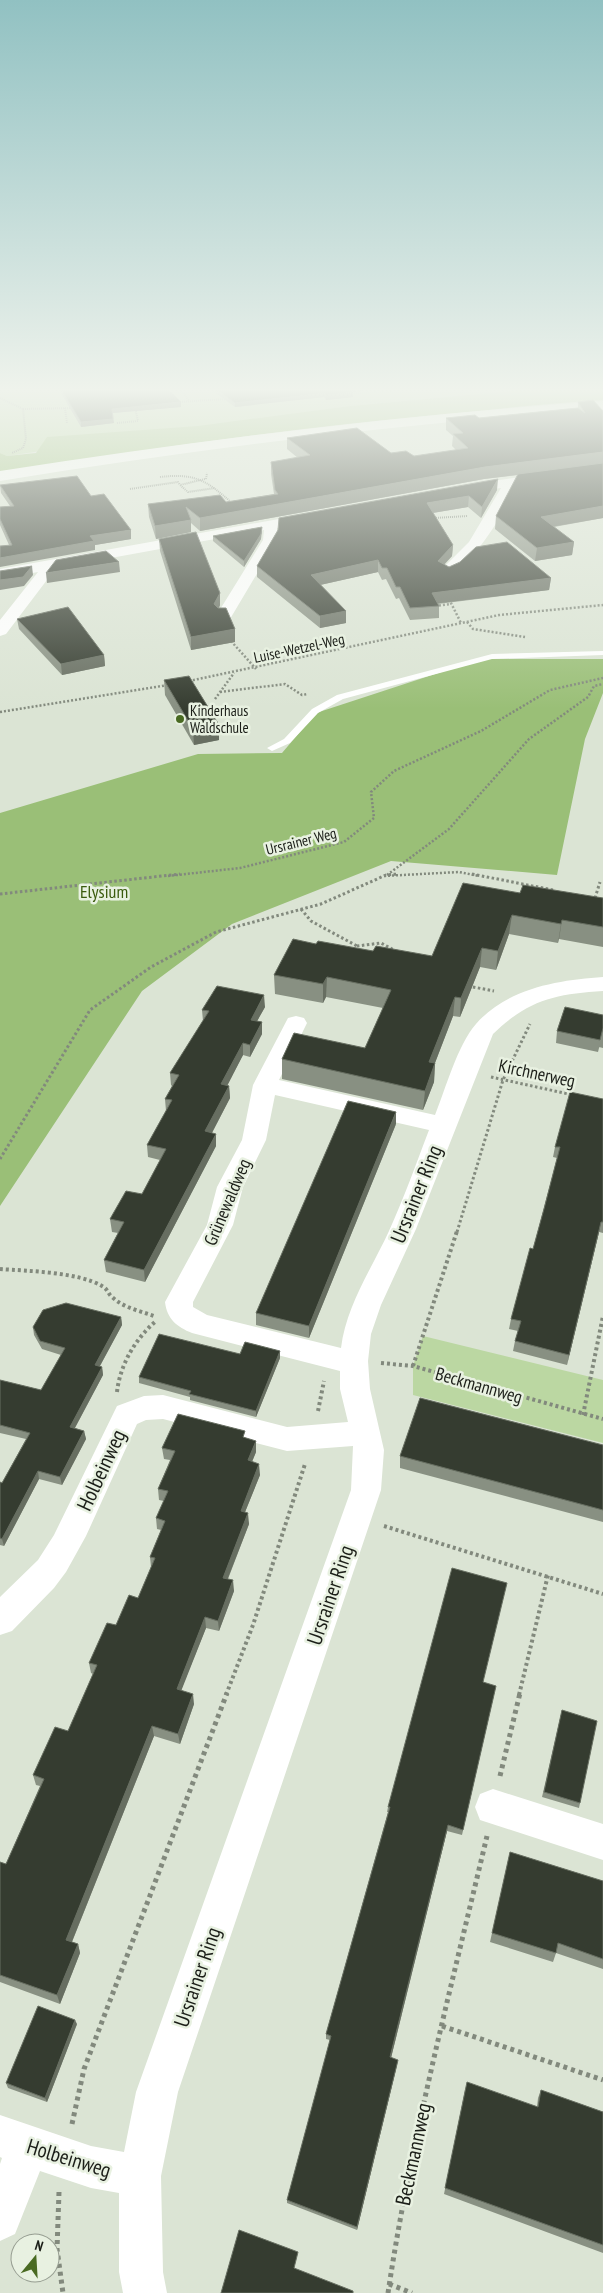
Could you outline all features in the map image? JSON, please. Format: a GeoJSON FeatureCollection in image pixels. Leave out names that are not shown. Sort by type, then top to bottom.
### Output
{"type":"FeatureCollection","features":[{"type":"Feature","properties":{"kind":"street"},"geometry":{"type":"LineString","coordinates":[[447,572],[463,559],[504,495]]}},
{"type":"Feature","properties":{"kind":"street"},"geometry":{"type":"LineString","coordinates":[[0,574],[324,515]]}},
{"type":"Feature","properties":{"kind":"street"},"geometry":{"type":"LineString","coordinates":[[224,616],[270,540],[271,530],[269,525]]}},
{"type":"Feature","properties":{"kind":"street"},"geometry":{"type":"LineString","coordinates":[[0,631],[50,566]]}},
{"type":"Feature","properties":{"kind":"street","name":"Ursrainer Ring"},"geometry":{"type":"LineString","coordinates":[[145,2293],[141,2272],[140,2176],[157,2092],[366,1490],[369,1450],[355,1389],[341,1360],[358,1334],[368,1305],[403,1229],[464,1072],[484,1029],[509,1008],[527,1011],[547,992],[572,986],[603,984]]}},
{"type":"Feature","properties":{"kind":"street","name":"Grünewaldweg"},"geometry":{"type":"LineString","coordinates":[[296,1023],[265,1085],[254,1140],[230,1187],[224,1203],[224,1215],[220,1225],[179,1302],[179,1310],[184,1318],[202,1325],[341,1360]]}},
{"type":"Feature","properties":{"kind":"street"},"geometry":{"type":"LineString","coordinates":[[265,1085],[443,1125]]}},
{"type":"Feature","properties":{"kind":"street","name":"Holbeinweg"},"geometry":{"type":"LineString","coordinates":[[0,1620],[56,1561],[127,1415],[144,1408],[163,1407],[287,1439],[364,1433]]}},
{"type":"Feature","properties":{"kind":"street"},"geometry":{"type":"LineString","coordinates":[[494,1807],[603,1842]]}},
{"type":"Feature","properties":{"kind":"street"},"geometry":{"type":"LineString","coordinates":[[0,2219],[14,2141]]}},
{"type":"Feature","properties":{"kind":"street","name":"Holbeinweg"},"geometry":{"type":"LineString","coordinates":[[14,2141],[91,2167],[124,2175],[140,2176]]}},
{"type":"Feature","properties":{"kind":"lane"},"geometry":{"type":"LineString","coordinates":[[272,748],[288,741],[315,712],[340,697],[492,657],[603,653]]}},
{"type":"Feature","properties":{"kind":"path"},"geometry":{"type":"LineString","coordinates":[[223,495],[237,508]]}},
{"type":"Feature","properties":{"kind":"path"},"geometry":{"type":"LineString","coordinates":[[430,518],[477,515],[497,508]]}},
{"type":"Feature","properties":{"kind":"path"},"geometry":{"type":"LineString","coordinates":[[446,596],[461,624]]}},
{"type":"Feature","properties":{"kind":"path"},"geometry":{"type":"LineString","coordinates":[[432,606],[451,604]]}},
{"type":"Feature","properties":{"kind":"path","name":"Luise-Wetzel-Weg"},"geometry":{"type":"LineString","coordinates":[[181,683],[256,669],[499,616],[603,604]]}},
{"type":"Feature","properties":{"kind":"path"},"geometry":{"type":"LineString","coordinates":[[467,622],[473,629],[509,635]]}},
{"type":"Feature","properties":{"kind":"path"},"geometry":{"type":"LineString","coordinates":[[227,636],[256,669]]}},
{"type":"Feature","properties":{"kind":"path"},"geometry":{"type":"LineString","coordinates":[[215,699],[235,673]]}},
{"type":"Feature","properties":{"kind":"path","name":"Ursrainer Weg"},"geometry":{"type":"LineString","coordinates":[[0,894],[240,868],[344,842],[374,818],[371,792],[394,771],[470,739],[550,690],[603,678]]}},
{"type":"Feature","properties":{"kind":"path"},"geometry":{"type":"LineString","coordinates":[[0,712],[172,684]]}},
{"type":"Feature","properties":{"kind":"path"},"geometry":{"type":"LineString","coordinates":[[220,692],[285,684],[302,695]]}},
{"type":"Feature","properties":{"kind":"path"},"geometry":{"type":"LineString","coordinates":[[0,1159],[90,1010],[151,967],[216,932],[321,904],[386,875],[449,829],[529,738],[588,697],[594,686],[603,684]]}},
{"type":"Feature","properties":{"kind":"path"},"geometry":{"type":"LineString","coordinates":[[386,875],[459,872],[556,890]]}},
{"type":"Feature","properties":{"kind":"path"},"geometry":{"type":"LineString","coordinates":[[595,898],[600,882]]}},
{"type":"Feature","properties":{"kind":"path"},"geometry":{"type":"LineString","coordinates":[[586,896],[603,899]]}},
{"type":"Feature","properties":{"kind":"path"},"geometry":{"type":"LineString","coordinates":[[301,909],[311,921],[357,946],[381,943],[401,955]]}},
{"type":"Feature","properties":{"kind":"path"},"geometry":{"type":"LineString","coordinates":[[357,946],[358,953]]}},
{"type":"Feature","properties":{"kind":"path"},"geometry":{"type":"LineString","coordinates":[[413,1366],[440,1289],[503,1080],[522,1035],[527,1011],[490,990],[462,985]]}},
{"type":"Feature","properties":{"kind":"path","name":"Kirchnerweg"},"geometry":{"type":"LineString","coordinates":[[464,1072],[577,1096]]}},
{"type":"Feature","properties":{"kind":"path"},"geometry":{"type":"LineString","coordinates":[[0,1269],[57,1273],[102,1284],[108,1290],[110,1296],[124,1306],[160,1318],[146,1328],[120,1374],[116,1391],[127,1415]]}},
{"type":"Feature","properties":{"kind":"path"},"geometry":{"type":"LineString","coordinates":[[583,1415],[603,1316]]}},
{"type":"Feature","properties":{"kind":"path"},"geometry":{"type":"LineString","coordinates":[[84,2069],[253,1625],[296,1494],[312,1437],[341,1360]]}},
{"type":"Feature","properties":{"kind":"path","name":"Beckmannweg"},"geometry":{"type":"LineString","coordinates":[[341,1360],[413,1366],[603,1420]]}},
{"type":"Feature","properties":{"kind":"path"},"geometry":{"type":"LineString","coordinates":[[357,1518],[548,1575],[603,1594]]}},
{"type":"Feature","properties":{"kind":"path","name":"Beckmannweg"},"geometry":{"type":"LineString","coordinates":[[388,2293],[399,2219],[442,2026],[548,1575]]}},
{"type":"Feature","properties":{"kind":"path"},"geometry":{"type":"LineString","coordinates":[[442,2026],[603,2080]]}},
{"type":"Feature","properties":{"kind":"path"},"geometry":{"type":"LineString","coordinates":[[390,2284],[412,2293]]}},
{"type":"Feature","properties":{"kind":"green space","name":"Elysium"},"geometry":{"type":"Polygon","coordinates":[[[481,659],[603,659],[603,693],[585,739],[557,875],[391,861],[232,924],[142,991],[0,1206],[0,813],[198,754],[282,753],[316,713],[481,659]]]}},
{"type":"Feature","properties":{"kind":"green space"},"geometry":{"type":"Polygon","coordinates":[[[423,1336],[603,1380],[603,1443],[413,1395],[413,1366],[423,1336]]]}},
{"type":"Feature","properties":{"kind":"building"},"geometry":{"type":"Polygon","coordinates":[[[7,495],[105,495],[131,530],[90,536],[94,541],[0,558],[0,546],[12,545],[0,519],[0,507],[14,506],[7,495]]]}},
{"type":"Feature","properties":{"kind":"building"},"geometry":{"type":"Polygon","coordinates":[[[220,495],[226,502],[271,495],[328,495],[200,518],[186,507],[191,520],[155,526],[148,504],[220,495]]]}},
{"type":"Feature","properties":{"kind":"building"},"geometry":{"type":"Polygon","coordinates":[[[408,495],[489,495],[482,507],[469,496],[427,503],[453,545],[438,561],[449,567],[460,562],[476,547],[507,542],[551,578],[432,593],[439,606],[410,608],[400,587],[396,587],[387,568],[382,568],[378,560],[311,575],[346,611],[320,616],[257,566],[278,530],[279,518],[408,495]]]}},
{"type":"Feature","properties":{"kind":"building"},"geometry":{"type":"Polygon","coordinates":[[[507,495],[603,495],[603,506],[541,517],[574,542],[537,548],[496,516],[507,495]]]}},
{"type":"Feature","properties":{"kind":"building"},"geometry":{"type":"Polygon","coordinates":[[[262,527],[261,534],[244,561],[213,536],[262,527]]]}},
{"type":"Feature","properties":{"kind":"building"},"geometry":{"type":"Polygon","coordinates":[[[196,532],[220,593],[214,604],[218,608],[226,608],[235,629],[191,637],[159,539],[196,532]]]}},
{"type":"Feature","properties":{"kind":"building"},"geometry":{"type":"Polygon","coordinates":[[[106,551],[119,562],[46,573],[56,560],[106,551]]]}},
{"type":"Feature","properties":{"kind":"building"},"geometry":{"type":"Polygon","coordinates":[[[32,566],[23,577],[0,580],[0,571],[32,566]]]}},
{"type":"Feature","properties":{"kind":"building"},"geometry":{"type":"Polygon","coordinates":[[[68,607],[104,655],[61,664],[17,619],[68,607]]]}},
{"type":"Feature","properties":{"kind":"building"},"geometry":{"type":"Polygon","coordinates":[[[189,676],[219,725],[193,729],[164,680],[189,676]]]}},
{"type":"Feature","properties":{"kind":"building"},"geometry":{"type":"Polygon","coordinates":[[[463,883],[520,893],[523,885],[603,898],[603,927],[562,920],[561,924],[512,915],[498,951],[482,948],[461,998],[455,997],[429,1062],[435,1063],[425,1091],[282,1059],[294,1033],[365,1048],[391,990],[327,977],[323,984],[274,975],[293,939],[316,944],[318,941],[373,951],[376,946],[432,956],[463,883]]]}},
{"type":"Feature","properties":{"kind":"building"},"geometry":{"type":"Polygon","coordinates":[[[217,986],[264,995],[251,1020],[262,1022],[250,1045],[243,1043],[221,1084],[229,1086],[205,1131],[216,1134],[144,1270],[104,1260],[124,1222],[110,1219],[126,1191],[142,1194],[166,1149],[147,1145],[172,1100],[165,1099],[179,1075],[170,1073],[209,1011],[202,1010],[217,986]]]}},
{"type":"Feature","properties":{"kind":"building"},"geometry":{"type":"Polygon","coordinates":[[[565,1007],[603,1015],[603,1028],[600,1040],[557,1031],[565,1007]]]}},
{"type":"Feature","properties":{"kind":"building"},"geometry":{"type":"Polygon","coordinates":[[[570,1092],[603,1099],[603,1222],[601,1222],[569,1355],[515,1341],[521,1321],[511,1319],[530,1248],[533,1249],[544,1209],[560,1147],[555,1147],[570,1092]]]}},
{"type":"Feature","properties":{"kind":"building"},"geometry":{"type":"Polygon","coordinates":[[[348,1101],[396,1112],[309,1326],[256,1313],[348,1101]]]}},
{"type":"Feature","properties":{"kind":"building"},"geometry":{"type":"Polygon","coordinates":[[[66,1303],[121,1317],[95,1365],[102,1367],[70,1427],[84,1431],[60,1477],[38,1471],[2,1539],[0,1538],[0,1482],[2,1483],[30,1433],[0,1425],[0,1380],[41,1390],[65,1348],[40,1341],[33,1327],[43,1310],[66,1303]]]}},
{"type":"Feature","properties":{"kind":"building"},"geometry":{"type":"Polygon","coordinates":[[[159,1334],[240,1354],[245,1342],[280,1351],[256,1411],[189,1394],[191,1391],[139,1377],[159,1334]]]}},
{"type":"Feature","properties":{"kind":"building"},"geometry":{"type":"Polygon","coordinates":[[[420,1398],[603,1445],[603,1510],[400,1456],[420,1398]]]}},
{"type":"Feature","properties":{"kind":"building"},"geometry":{"type":"Polygon","coordinates":[[[178,1414],[245,1431],[243,1437],[256,1441],[248,1460],[259,1464],[241,1511],[248,1513],[223,1578],[233,1580],[218,1621],[205,1617],[177,1689],[193,1694],[178,1734],[152,1726],[66,1940],[78,1944],[57,1995],[0,1975],[0,1862],[6,1864],[44,1779],[33,1775],[55,1727],[68,1731],[97,1665],[89,1663],[107,1623],[116,1625],[129,1595],[138,1598],[155,1558],[150,1557],[165,1521],[156,1518],[168,1491],[158,1489],[175,1451],[162,1448],[178,1414]]]}},
{"type":"Feature","properties":{"kind":"building"},"geometry":{"type":"Polygon","coordinates":[[[452,1568],[507,1583],[483,1682],[496,1686],[463,1830],[448,1825],[390,2057],[398,2060],[357,2227],[287,2200],[331,2036],[326,2034],[390,1807],[388,1807],[452,1568]]]}},
{"type":"Feature","properties":{"kind":"building"},"geometry":{"type":"Polygon","coordinates":[[[562,1710],[597,1721],[580,1803],[544,1792],[562,1710]]]}},
{"type":"Feature","properties":{"kind":"building"},"geometry":{"type":"Polygon","coordinates":[[[510,1852],[603,1881],[603,1959],[558,1943],[556,1953],[492,1933],[510,1852]]]}},
{"type":"Feature","properties":{"kind":"building"},"geometry":{"type":"Polygon","coordinates":[[[38,2006],[75,2020],[45,2098],[6,2083],[38,2006]]]}},
{"type":"Feature","properties":{"kind":"building"},"geometry":{"type":"Polygon","coordinates":[[[467,2082],[538,2107],[541,2090],[603,2112],[603,2245],[445,2188],[467,2082]]]}},
{"type":"Feature","properties":{"kind":"building"},"geometry":{"type":"Polygon","coordinates":[[[239,2230],[298,2252],[294,2268],[353,2291],[353,2293],[221,2293],[239,2230]]]}},
{"type":"Feature","properties":{"kind":"place","name":"Kinderhaus Waldschule"},"geometry":{"type":"Point","coordinates":[180,719]}}]}
